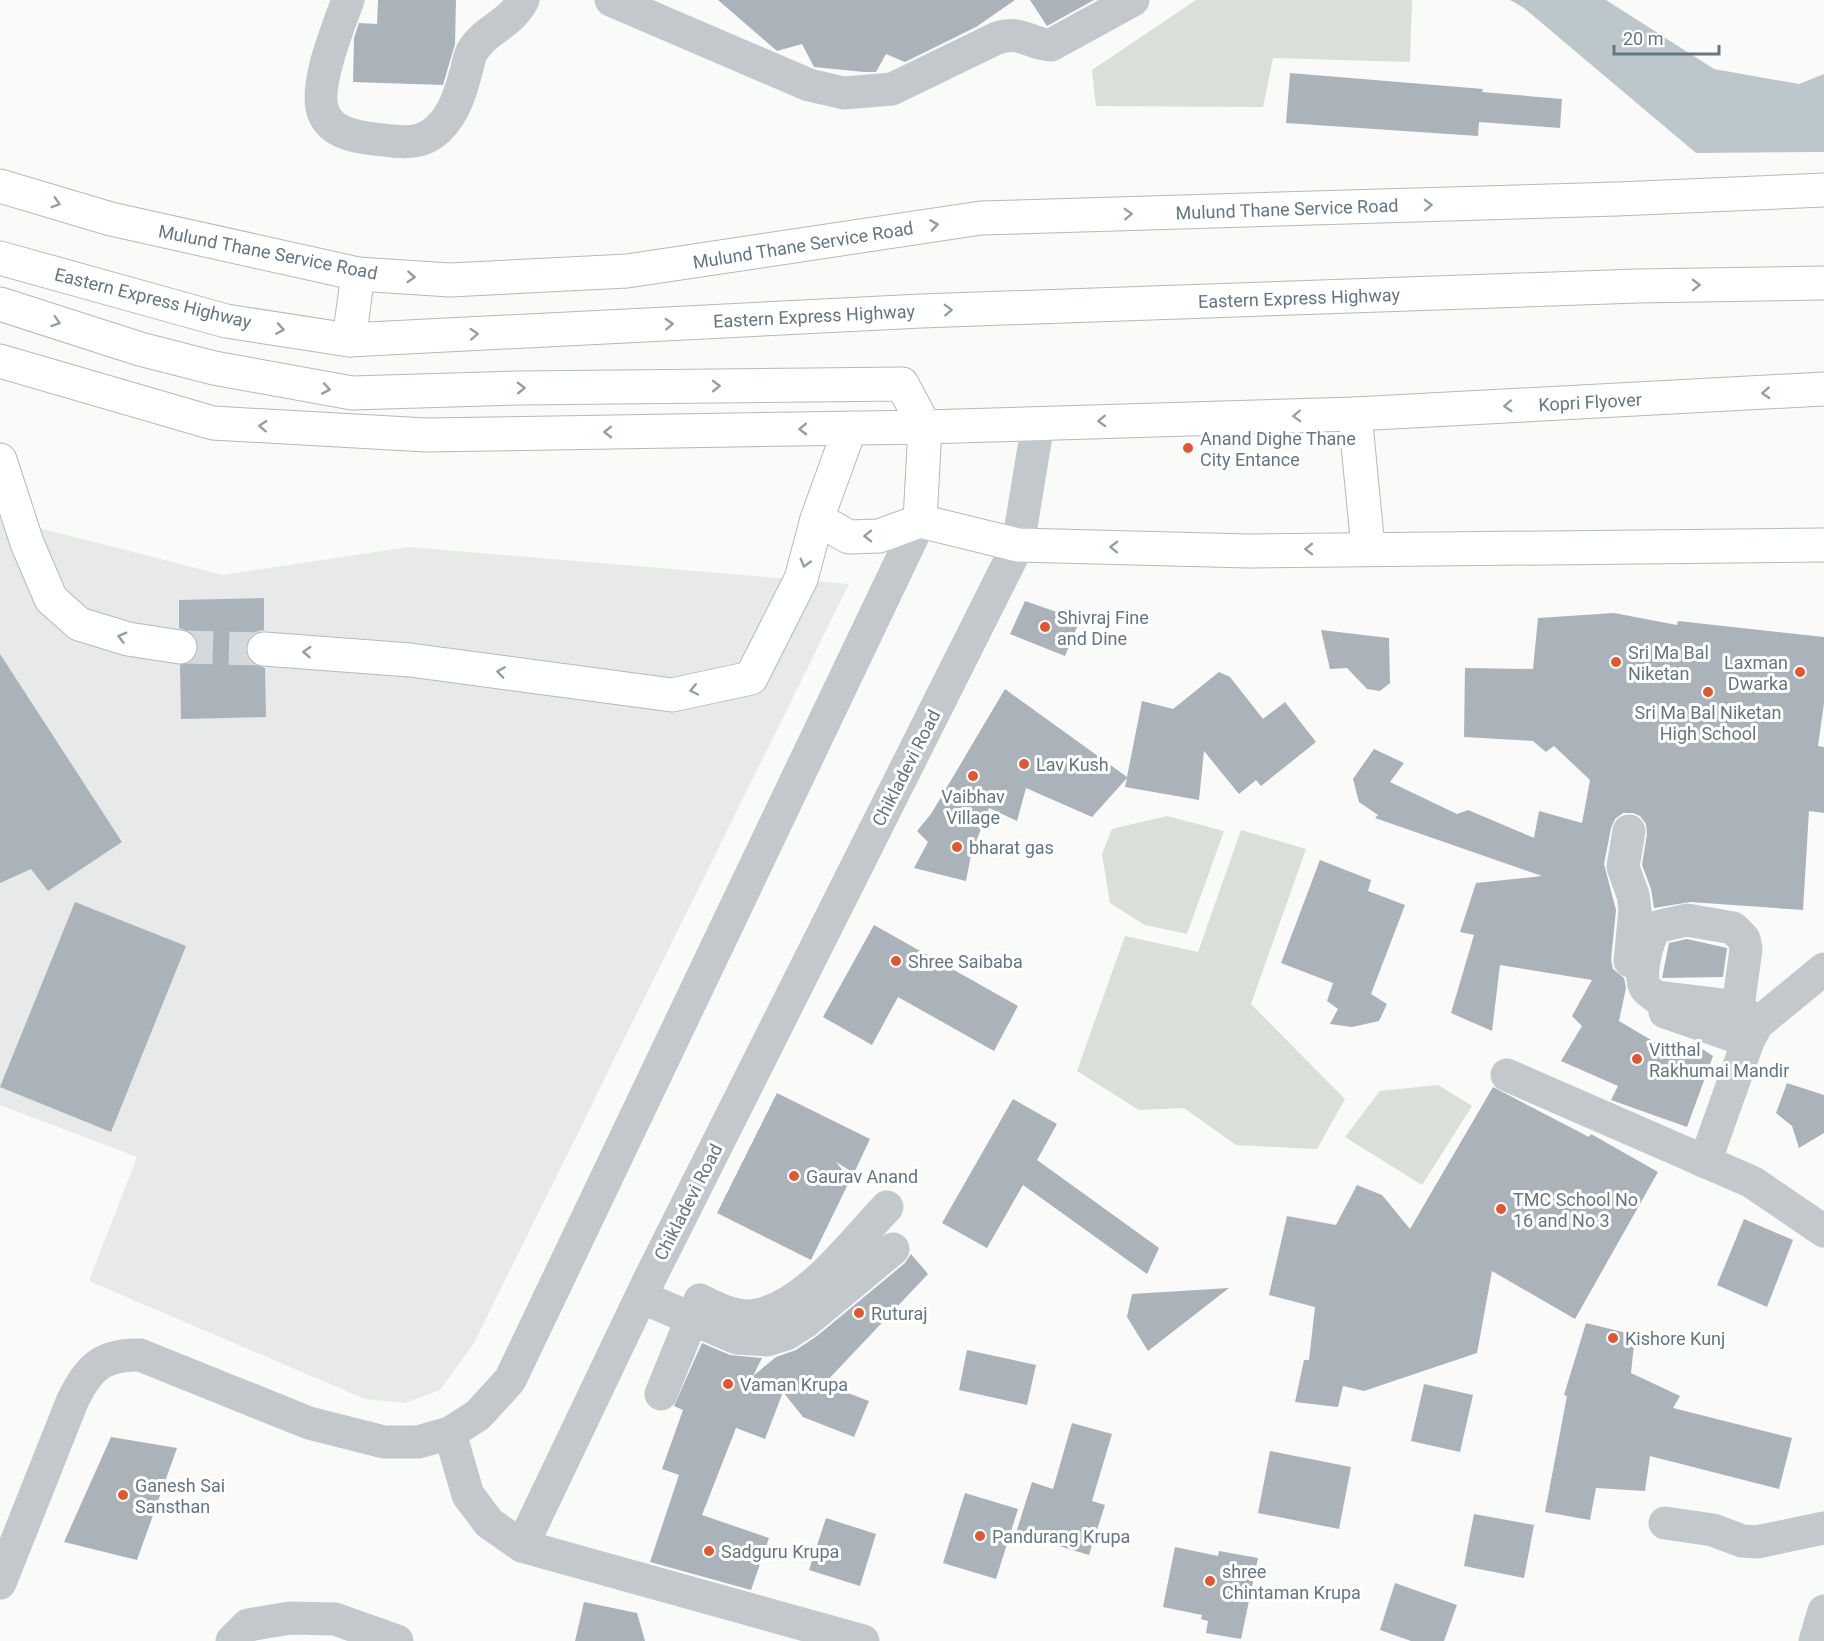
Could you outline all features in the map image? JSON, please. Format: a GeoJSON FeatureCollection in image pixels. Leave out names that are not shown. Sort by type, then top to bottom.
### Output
{"type":"FeatureCollection","features":[{"type":"Feature","properties":{"kind":"main road","name":"Mulund Thane Service Road"},"geometry":{"type":"LineString","coordinates":[[0,186],[111,219],[357,273],[450,280],[627,271],[981,218],[1617,199],[1824,190]]}},
{"type":"Feature","properties":{"kind":"main road","name":"Eastern Express Highway"},"geometry":{"type":"LineString","coordinates":[[0,258],[226,321],[349,340],[921,311],[1637,286],[1824,283]]}},
{"type":"Feature","properties":{"kind":"main road"},"geometry":{"type":"LineString","coordinates":[[349,340],[357,273]]}},
{"type":"Feature","properties":{"kind":"main road"},"geometry":{"type":"LineString","coordinates":[[0,304],[140,349],[214,368],[352,393],[519,388],[902,384],[925,427],[920,521]]}},
{"type":"Feature","properties":{"kind":"main road"},"geometry":{"type":"LineString","coordinates":[[0,361],[213,423],[426,435],[925,427],[1355,414],[1368,548]]}},
{"type":"Feature","properties":{"kind":"main road","name":"Kopri Flyover"},"geometry":{"type":"LineString","coordinates":[[1355,414],[1824,389]]}},
{"type":"Feature","properties":{"kind":"main road"},"geometry":{"type":"LineString","coordinates":[[264,649],[410,660],[672,695],[752,678],[801,579],[817,519],[850,428]]}},
{"type":"Feature","properties":{"kind":"main road"},"geometry":{"type":"LineString","coordinates":[[0,460],[27,543],[51,599],[79,624],[128,639],[180,647]]}},
{"type":"Feature","properties":{"kind":"main road"},"geometry":{"type":"LineString","coordinates":[[817,519],[849,537],[879,536],[920,521],[1018,545],[1249,551],[1824,545]]}},
{"type":"Feature","properties":{"kind":"street"},"geometry":{"type":"LineString","coordinates":[[348,0],[324,72],[322,112],[330,123],[354,137],[411,142],[431,135],[450,117],[463,84],[472,51],[487,34],[500,28],[516,13],[523,0]]}},
{"type":"Feature","properties":{"kind":"street"},"geometry":{"type":"LineString","coordinates":[[611,0],[809,85],[844,93],[892,89],[997,38],[1011,34],[1051,45],[1132,0]]}},
{"type":"Feature","properties":{"kind":"street","name":"Chikladevi Road"},"geometry":{"type":"LineString","coordinates":[[522,1546],[646,1287],[1018,545],[1038,423]]}},
{"type":"Feature","properties":{"kind":"street"},"geometry":{"type":"LineString","coordinates":[[0,1583],[72,1402],[83,1380],[102,1360],[122,1354],[140,1354],[309,1423],[384,1442],[418,1442],[450,1433],[478,1415],[510,1380],[920,521]]}},
{"type":"Feature","properties":{"kind":"street"},"geometry":{"type":"LineString","coordinates":[[1629,831],[1623,867],[1633,895],[1635,910],[1629,996],[1633,1001],[1748,1024]]}},
{"type":"Feature","properties":{"kind":"street"},"geometry":{"type":"LineString","coordinates":[[1705,1162],[1748,1024],[1824,969]]}},
{"type":"Feature","properties":{"kind":"street"},"geometry":{"type":"LineString","coordinates":[[1507,1076],[1752,1182],[1824,1231]]}},
{"type":"Feature","properties":{"kind":"street"},"geometry":{"type":"LineString","coordinates":[[646,1287],[729,1314],[756,1316],[780,1307],[804,1292],[887,1207]]}},
{"type":"Feature","properties":{"kind":"street"},"geometry":{"type":"LineString","coordinates":[[646,1287],[692,1318],[737,1338],[767,1340],[786,1334],[805,1322],[893,1249]]}},
{"type":"Feature","properties":{"kind":"street"},"geometry":{"type":"LineString","coordinates":[[661,1394],[692,1318]]}},
{"type":"Feature","properties":{"kind":"street"},"geometry":{"type":"LineString","coordinates":[[450,1433],[468,1495],[489,1523],[522,1546],[863,1641]]}},
{"type":"Feature","properties":{"kind":"street"},"geometry":{"type":"LineString","coordinates":[[1665,1522],[1713,1530],[1742,1541],[1757,1542],[1824,1528]]}},
{"type":"Feature","properties":{"kind":"street"},"geometry":{"type":"LineString","coordinates":[[1815,1641],[1824,1611]]}},
{"type":"Feature","properties":{"kind":"street"},"geometry":{"type":"LineString","coordinates":[[232,1641],[248,1625],[301,1618],[335,1619],[397,1641]]}},
{"type":"Feature","properties":{"kind":"shaded area"},"geometry":{"type":"Polygon","coordinates":[[[1196,0],[1412,0],[1410,62],[1273,58],[1263,107],[1096,106],[1092,70],[1196,0]]]}},
{"type":"Feature","properties":{"kind":"shaded area"},"geometry":{"type":"Polygon","coordinates":[[[1510,0],[1606,0],[1714,69],[1799,84],[1824,74],[1824,152],[1696,153],[1524,8],[1510,0]]]}},
{"type":"Feature","properties":{"kind":"shaded area"},"geometry":{"type":"Polygon","coordinates":[[[0,518],[223,575],[409,547],[849,584],[474,1343],[440,1390],[405,1403],[365,1399],[89,1281],[137,1157],[0,1105],[0,518]]]}},
{"type":"Feature","properties":{"kind":"shaded area"},"geometry":{"type":"Polygon","coordinates":[[[1167,816],[1224,831],[1187,934],[1145,925],[1110,903],[1102,854],[1112,829],[1167,816]]]}},
{"type":"Feature","properties":{"kind":"shaded area"},"geometry":{"type":"Polygon","coordinates":[[[1241,830],[1306,849],[1251,1004],[1345,1099],[1317,1149],[1236,1145],[1184,1108],[1139,1110],[1077,1071],[1125,936],[1198,952],[1241,830]]]}},
{"type":"Feature","properties":{"kind":"shaded area"},"geometry":{"type":"Polygon","coordinates":[[[1438,1085],[1472,1106],[1422,1185],[1345,1137],[1380,1091],[1438,1085]]]}},
{"type":"Feature","properties":{"kind":"building"},"geometry":{"type":"Polygon","coordinates":[[[378,0],[456,0],[455,44],[443,85],[353,82],[354,38],[359,23],[377,24],[378,0]]]}},
{"type":"Feature","properties":{"kind":"building"},"geometry":{"type":"Polygon","coordinates":[[[718,0],[1015,0],[976,27],[905,62],[886,54],[876,72],[864,72],[814,67],[802,44],[777,51],[718,0]]]}},
{"type":"Feature","properties":{"kind":"building"},"geometry":{"type":"Polygon","coordinates":[[[1030,0],[1094,0],[1047,26],[1030,0]]]}},
{"type":"Feature","properties":{"kind":"building"},"geometry":{"type":"Polygon","coordinates":[[[1290,73],[1483,89],[1482,92],[1562,99],[1560,128],[1479,122],[1478,136],[1286,123],[1290,73]]]}},
{"type":"Feature","properties":{"kind":"building"},"geometry":{"type":"Polygon","coordinates":[[[264,598],[264,630],[255,632],[249,638],[245,648],[247,657],[253,664],[265,668],[266,717],[181,719],[180,665],[194,659],[199,649],[192,633],[179,628],[179,600],[264,598]]]}},
{"type":"Feature","properties":{"kind":"building","name":"Shivraj Fine and Dine"},"geometry":{"type":"Polygon","coordinates":[[[1025,601],[1080,620],[1065,656],[1010,634],[1025,601]]]}},
{"type":"Feature","properties":{"kind":"building"},"geometry":{"type":"Polygon","coordinates":[[[1614,613],[1677,625],[1678,621],[1824,637],[1824,703],[1818,746],[1824,747],[1824,813],[1809,811],[1803,910],[1690,902],[1654,908],[1651,889],[1642,865],[1647,834],[1646,824],[1640,816],[1623,813],[1615,819],[1611,828],[1604,864],[1616,910],[1611,960],[1613,969],[1624,978],[1626,988],[1619,1021],[1673,1053],[1693,1043],[1713,1056],[1687,1127],[1611,1100],[1618,1086],[1561,1061],[1582,1026],[1572,1016],[1592,980],[1500,965],[1492,1031],[1451,1013],[1474,935],[1460,932],[1476,883],[1542,876],[1375,818],[1378,815],[1359,802],[1353,779],[1374,749],[1404,763],[1390,782],[1457,814],[1468,810],[1534,838],[1539,811],[1582,823],[1590,780],[1554,746],[1546,752],[1533,741],[1464,737],[1465,668],[1533,669],[1538,618],[1614,613]]]}},
{"type":"Feature","properties":{"kind":"building"},"geometry":{"type":"Polygon","coordinates":[[[1321,630],[1389,638],[1390,683],[1380,691],[1367,689],[1347,668],[1330,669],[1321,630]]]}},
{"type":"Feature","properties":{"kind":"building"},"geometry":{"type":"Polygon","coordinates":[[[0,654],[122,842],[48,891],[31,869],[0,883],[0,654]]]}},
{"type":"Feature","properties":{"kind":"building"},"geometry":{"type":"Polygon","coordinates":[[[1219,672],[1230,677],[1263,719],[1285,702],[1316,742],[1261,786],[1256,780],[1239,794],[1204,751],[1199,800],[1125,787],[1127,778],[1092,817],[1026,788],[1017,821],[989,808],[971,855],[966,881],[914,868],[928,842],[917,831],[931,814],[1005,689],[1127,777],[1142,701],[1173,709],[1219,672]]]}},
{"type":"Feature","properties":{"kind":"building"},"geometry":{"type":"Polygon","coordinates":[[[1320,860],[1371,880],[1368,891],[1405,905],[1371,994],[1387,1004],[1379,1021],[1352,1027],[1330,1024],[1338,1009],[1327,1001],[1333,983],[1281,963],[1320,860]]]}},
{"type":"Feature","properties":{"kind":"building"},"geometry":{"type":"Polygon","coordinates":[[[75,902],[186,946],[111,1132],[0,1087],[75,902]]]}},
{"type":"Feature","properties":{"kind":"building","name":"Shree Saibaba"},"geometry":{"type":"Polygon","coordinates":[[[874,925],[1018,1006],[994,1051],[898,997],[872,1045],[823,1017],[874,925]]]}},
{"type":"Feature","properties":{"kind":"building"},"geometry":{"type":"Polygon","coordinates":[[[1687,939],[1727,948],[1723,977],[1662,978],[1669,943],[1687,939]]]}},
{"type":"Feature","properties":{"kind":"building"},"geometry":{"type":"Polygon","coordinates":[[[1787,1083],[1824,1095],[1824,1133],[1799,1148],[1792,1126],[1776,1113],[1787,1083]]]}},
{"type":"Feature","properties":{"kind":"building"},"geometry":{"type":"Polygon","coordinates":[[[1493,1087],[1589,1137],[1591,1134],[1658,1172],[1575,1319],[1492,1271],[1477,1353],[1364,1391],[1343,1386],[1338,1407],[1295,1402],[1304,1360],[1309,1360],[1315,1307],[1269,1295],[1287,1216],[1336,1225],[1357,1185],[1382,1195],[1410,1229],[1493,1087]]]}},
{"type":"Feature","properties":{"kind":"building","name":"Gaurav Anand"},"geometry":{"type":"Polygon","coordinates":[[[777,1093],[870,1139],[854,1173],[836,1162],[850,1180],[811,1260],[717,1213],[777,1093]]]}},
{"type":"Feature","properties":{"kind":"building"},"geometry":{"type":"Polygon","coordinates":[[[1013,1099],[1057,1124],[1037,1160],[1159,1248],[1147,1274],[1023,1185],[987,1248],[942,1223],[1013,1099]]]}},
{"type":"Feature","properties":{"kind":"building"},"geometry":{"type":"Polygon","coordinates":[[[1744,1219],[1793,1240],[1767,1307],[1717,1285],[1744,1219]]]}},
{"type":"Feature","properties":{"kind":"building"},"geometry":{"type":"Polygon","coordinates":[[[911,1254],[928,1274],[824,1384],[869,1401],[854,1437],[803,1417],[783,1392],[765,1439],[736,1428],[702,1515],[769,1538],[751,1590],[650,1562],[679,1475],[662,1469],[683,1410],[674,1406],[702,1343],[730,1355],[762,1358],[753,1376],[776,1357],[796,1350],[817,1336],[905,1263],[911,1254]]]}},
{"type":"Feature","properties":{"kind":"building"},"geometry":{"type":"Polygon","coordinates":[[[1229,1288],[1148,1351],[1127,1317],[1132,1294],[1229,1288]]]}},
{"type":"Feature","properties":{"kind":"building"},"geometry":{"type":"Polygon","coordinates":[[[1586,1323],[1635,1335],[1631,1373],[1680,1396],[1673,1408],[1792,1438],[1779,1489],[1650,1456],[1645,1491],[1596,1488],[1590,1520],[1545,1512],[1567,1396],[1564,1395],[1586,1323]]]}},
{"type":"Feature","properties":{"kind":"building"},"geometry":{"type":"Polygon","coordinates":[[[967,1350],[1036,1365],[1027,1405],[959,1390],[967,1350]]]}},
{"type":"Feature","properties":{"kind":"building"},"geometry":{"type":"Polygon","coordinates":[[[1424,1384],[1473,1395],[1460,1452],[1411,1441],[1424,1384]]]}},
{"type":"Feature","properties":{"kind":"building"},"geometry":{"type":"Polygon","coordinates":[[[1072,1423],[1112,1434],[1092,1501],[1105,1505],[1089,1555],[1016,1533],[1032,1482],[1053,1489],[1072,1423]]]}},
{"type":"Feature","properties":{"kind":"building","name":"Ganesh Sai Sansthan"},"geometry":{"type":"Polygon","coordinates":[[[111,1437],[177,1448],[137,1560],[64,1542],[111,1437]]]}},
{"type":"Feature","properties":{"kind":"building"},"geometry":{"type":"Polygon","coordinates":[[[1270,1451],[1351,1467],[1339,1529],[1258,1513],[1270,1451]]]}},
{"type":"Feature","properties":{"kind":"building","name":"Pandurang Krupa"},"geometry":{"type":"Polygon","coordinates":[[[965,1493],[1018,1509],[996,1579],[943,1563],[965,1493]]]}},
{"type":"Feature","properties":{"kind":"building"},"geometry":{"type":"Polygon","coordinates":[[[1474,1514],[1534,1525],[1524,1578],[1464,1566],[1474,1514]]]}},
{"type":"Feature","properties":{"kind":"building"},"geometry":{"type":"Polygon","coordinates":[[[826,1518],[876,1534],[860,1586],[809,1570],[826,1518]]]}},
{"type":"Feature","properties":{"kind":"building","name":"shree Chintaman Krupa"},"geometry":{"type":"Polygon","coordinates":[[[1175,1547],[1218,1556],[1219,1551],[1258,1558],[1241,1639],[1206,1633],[1208,1621],[1201,1619],[1202,1615],[1163,1607],[1175,1547]]]}},
{"type":"Feature","properties":{"kind":"building"},"geometry":{"type":"Polygon","coordinates":[[[1395,1583],[1457,1605],[1444,1641],[1411,1641],[1380,1630],[1395,1583]]]}},
{"type":"Feature","properties":{"kind":"building"},"geometry":{"type":"Polygon","coordinates":[[[584,1602],[637,1613],[645,1641],[575,1641],[584,1602]]]}},
{"type":"Feature","properties":{"kind":"tunnel"},"geometry":{"type":"LineString","coordinates":[[180,647],[264,649]]}},
{"type":"Feature","properties":{"kind":"place","name":"Anand Dighe Thane City Entance"},"geometry":{"type":"Point","coordinates":[1188,448]}},
{"type":"Feature","properties":{"kind":"place","name":"Shivraj Fine and Dine"},"geometry":{"type":"Point","coordinates":[1045,627]}},
{"type":"Feature","properties":{"kind":"place","name":"Sri Ma Bal Niketan"},"geometry":{"type":"Point","coordinates":[1616,662]}},
{"type":"Feature","properties":{"kind":"place","name":"Laxman Dwarka"},"geometry":{"type":"Point","coordinates":[1800,672]}},
{"type":"Feature","properties":{"kind":"place","name":"Sri Ma Bal Niketan High School"},"geometry":{"type":"Point","coordinates":[1708,692]}},
{"type":"Feature","properties":{"kind":"place","name":"Lav Kush"},"geometry":{"type":"Point","coordinates":[1024,764]}},
{"type":"Feature","properties":{"kind":"place","name":"Vaibhav Village"},"geometry":{"type":"Point","coordinates":[973,776]}},
{"type":"Feature","properties":{"kind":"place","name":"bharat gas"},"geometry":{"type":"Point","coordinates":[957,847]}},
{"type":"Feature","properties":{"kind":"place","name":"Shree Saibaba"},"geometry":{"type":"Point","coordinates":[896,961]}},
{"type":"Feature","properties":{"kind":"place","name":"Vitthal Rakhumai Mandir"},"geometry":{"type":"Point","coordinates":[1637,1059]}},
{"type":"Feature","properties":{"kind":"place","name":"Gaurav Anand"},"geometry":{"type":"Point","coordinates":[794,1176]}},
{"type":"Feature","properties":{"kind":"place","name":"TMC School No 16 and No 3"},"geometry":{"type":"Point","coordinates":[1501,1209]}},
{"type":"Feature","properties":{"kind":"place","name":"Ruturaj"},"geometry":{"type":"Point","coordinates":[859,1313]}},
{"type":"Feature","properties":{"kind":"place","name":"Kishore Kunj"},"geometry":{"type":"Point","coordinates":[1613,1338]}},
{"type":"Feature","properties":{"kind":"place","name":"Vaman Krupa"},"geometry":{"type":"Point","coordinates":[728,1384]}},
{"type":"Feature","properties":{"kind":"place","name":"Ganesh Sai Sansthan"},"geometry":{"type":"Point","coordinates":[123,1495]}},
{"type":"Feature","properties":{"kind":"place","name":"Pandurang Krupa"},"geometry":{"type":"Point","coordinates":[980,1536]}},
{"type":"Feature","properties":{"kind":"place","name":"Sadguru Krupa"},"geometry":{"type":"Point","coordinates":[709,1551]}},
{"type":"Feature","properties":{"kind":"place","name":"shree Chintaman Krupa"},"geometry":{"type":"Point","coordinates":[1210,1581]}}]}
